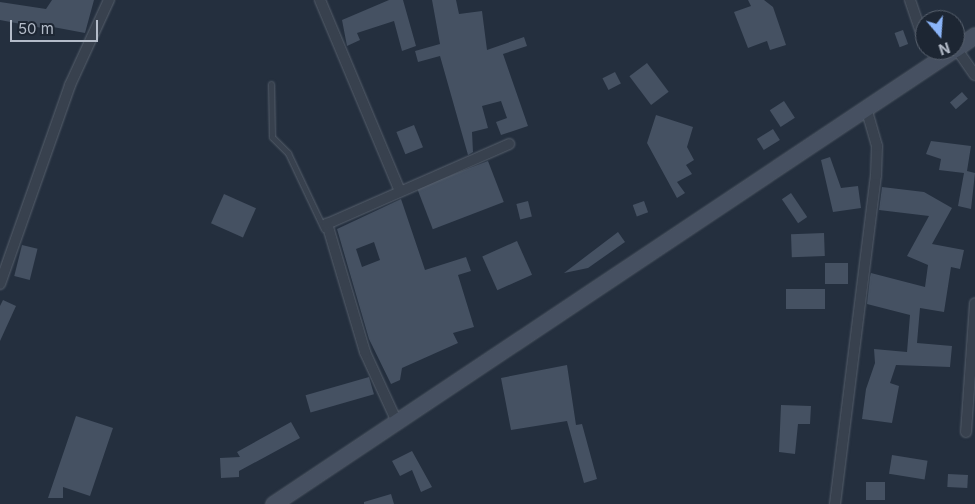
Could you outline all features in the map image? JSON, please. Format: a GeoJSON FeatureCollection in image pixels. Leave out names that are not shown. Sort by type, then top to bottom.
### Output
{"type":"FeatureCollection","features":[{"type":"Feature","properties":{"kind":"main road"},"geometry":{"type":"LineString","coordinates":[[273,504],[867,110],[925,60]]}},
{"type":"Feature","properties":{"kind":"street"},"geometry":{"type":"LineString","coordinates":[[0,284],[70,85],[109,0]]}},
{"type":"Feature","properties":{"kind":"street"},"geometry":{"type":"LineString","coordinates":[[320,0],[400,191]]}},
{"type":"Feature","properties":{"kind":"street"},"geometry":{"type":"LineString","coordinates":[[910,0],[915,15]]}},
{"type":"Feature","properties":{"kind":"street"},"geometry":{"type":"LineString","coordinates":[[963,60],[975,75]]}},
{"type":"Feature","properties":{"kind":"street"},"geometry":{"type":"LineString","coordinates":[[835,504],[876,175],[877,146],[867,110]]}},
{"type":"Feature","properties":{"kind":"street"},"geometry":{"type":"LineString","coordinates":[[397,422],[365,352],[326,234],[327,224],[509,144]]}},
{"type":"Feature","properties":{"kind":"street"},"geometry":{"type":"LineString","coordinates":[[966,432],[975,302]]}},
{"type":"Feature","properties":{"kind":"lane"},"geometry":{"type":"LineString","coordinates":[[271,84],[272,137],[296,166],[326,234]]}},
{"type":"Feature","properties":{"kind":"building"},"geometry":{"type":"Polygon","coordinates":[[[52,0],[94,0],[85,33],[53,27],[51,34],[42,32],[42,28],[0,20],[0,2],[46,9],[52,0]]]}},
{"type":"Feature","properties":{"kind":"building"},"geometry":{"type":"Polygon","coordinates":[[[389,0],[403,0],[416,46],[402,51],[394,21],[357,33],[360,40],[347,46],[342,20],[389,0]]]}},
{"type":"Feature","properties":{"kind":"building"},"geometry":{"type":"Polygon","coordinates":[[[432,0],[456,0],[459,14],[482,11],[487,50],[524,37],[527,46],[503,54],[528,126],[501,135],[496,122],[507,118],[501,101],[482,106],[488,128],[472,132],[473,152],[468,155],[440,56],[418,62],[415,51],[440,44],[432,0]]]}},
{"type":"Feature","properties":{"kind":"building"},"geometry":{"type":"Polygon","coordinates":[[[748,0],[764,0],[773,7],[786,45],[770,50],[767,41],[748,48],[734,12],[751,6],[748,0]]]}},
{"type":"Feature","properties":{"kind":"building"},"geometry":{"type":"Polygon","coordinates":[[[903,30],[908,44],[900,47],[895,33],[903,30]]]}},
{"type":"Feature","properties":{"kind":"building"},"geometry":{"type":"Polygon","coordinates":[[[647,63],[669,92],[651,105],[629,76],[647,63]]]}},
{"type":"Feature","properties":{"kind":"building"},"geometry":{"type":"Polygon","coordinates":[[[615,72],[621,84],[608,90],[603,78],[615,72]]]}},
{"type":"Feature","properties":{"kind":"building"},"geometry":{"type":"Polygon","coordinates":[[[962,92],[968,99],[956,109],[950,102],[962,92]]]}},
{"type":"Feature","properties":{"kind":"building"},"geometry":{"type":"Polygon","coordinates":[[[784,101],[795,118],[781,127],[770,110],[784,101]]]}},
{"type":"Feature","properties":{"kind":"building"},"geometry":{"type":"Polygon","coordinates":[[[656,115],[693,127],[687,147],[694,160],[686,165],[692,174],[677,182],[685,193],[677,198],[647,143],[656,115]]]}},
{"type":"Feature","properties":{"kind":"building"},"geometry":{"type":"Polygon","coordinates":[[[414,125],[423,147],[405,154],[396,132],[414,125]]]}},
{"type":"Feature","properties":{"kind":"building"},"geometry":{"type":"Polygon","coordinates":[[[773,129],[780,140],[764,150],[757,139],[773,129]]]}},
{"type":"Feature","properties":{"kind":"building"},"geometry":{"type":"Polygon","coordinates":[[[931,141],[971,146],[967,171],[975,173],[971,209],[958,206],[964,173],[939,170],[941,159],[926,154],[931,141]]]}},
{"type":"Feature","properties":{"kind":"building"},"geometry":{"type":"Polygon","coordinates":[[[830,157],[841,188],[858,186],[861,208],[833,212],[821,160],[830,157]]]}},
{"type":"Feature","properties":{"kind":"building"},"geometry":{"type":"Polygon","coordinates":[[[488,161],[504,202],[433,229],[417,188],[488,161]]]}},
{"type":"Feature","properties":{"kind":"building"},"geometry":{"type":"Polygon","coordinates":[[[882,187],[924,192],[952,208],[932,244],[964,250],[960,269],[951,267],[944,312],[920,308],[917,343],[952,346],[950,367],[896,365],[890,383],[899,386],[892,423],[862,419],[866,389],[875,363],[874,349],[907,352],[910,315],[867,304],[870,277],[871,273],[925,287],[928,265],[907,256],[929,216],[879,210],[882,187]]]}},
{"type":"Feature","properties":{"kind":"building"},"geometry":{"type":"Polygon","coordinates":[[[791,193],[807,217],[798,223],[782,199],[791,193]]]}},
{"type":"Feature","properties":{"kind":"building"},"geometry":{"type":"Polygon","coordinates":[[[224,194],[256,208],[243,237],[211,223],[224,194]]]}},
{"type":"Feature","properties":{"kind":"building"},"geometry":{"type":"Polygon","coordinates":[[[401,199],[425,270],[466,257],[471,271],[458,275],[474,327],[453,333],[458,343],[402,368],[400,380],[391,384],[369,339],[337,229],[401,199]],[[374,242],[356,249],[362,267],[380,260],[374,242]]]}},
{"type":"Feature","properties":{"kind":"building"},"geometry":{"type":"Polygon","coordinates":[[[528,201],[532,217],[520,219],[516,204],[528,201]]]}},
{"type":"Feature","properties":{"kind":"building"},"geometry":{"type":"Polygon","coordinates":[[[644,201],[648,212],[637,216],[633,205],[644,201]]]}},
{"type":"Feature","properties":{"kind":"building"},"geometry":{"type":"Polygon","coordinates":[[[618,232],[625,242],[588,268],[564,273],[618,232]]]}},
{"type":"Feature","properties":{"kind":"building"},"geometry":{"type":"Polygon","coordinates":[[[824,233],[825,256],[792,257],[791,234],[824,233]]]}},
{"type":"Feature","properties":{"kind":"building"},"geometry":{"type":"Polygon","coordinates":[[[517,241],[532,275],[497,290],[482,256],[517,241]]]}},
{"type":"Feature","properties":{"kind":"building"},"geometry":{"type":"Polygon","coordinates":[[[22,245],[38,249],[30,280],[14,276],[22,245]]]}},
{"type":"Feature","properties":{"kind":"building"},"geometry":{"type":"Polygon","coordinates":[[[825,263],[848,263],[848,284],[825,284],[825,263]]]}},
{"type":"Feature","properties":{"kind":"building"},"geometry":{"type":"Polygon","coordinates":[[[786,289],[825,289],[825,309],[786,309],[786,289]]]}},
{"type":"Feature","properties":{"kind":"building"},"geometry":{"type":"Polygon","coordinates":[[[3,300],[16,306],[0,341],[0,306],[3,300]]]}},
{"type":"Feature","properties":{"kind":"building"},"geometry":{"type":"Polygon","coordinates":[[[567,365],[576,425],[582,424],[597,479],[584,483],[567,421],[511,430],[501,378],[567,365]]]}},
{"type":"Feature","properties":{"kind":"building"},"geometry":{"type":"Polygon","coordinates":[[[369,377],[374,394],[311,412],[306,395],[369,377]]]}},
{"type":"Feature","properties":{"kind":"building"},"geometry":{"type":"Polygon","coordinates":[[[781,405],[811,406],[810,424],[798,424],[795,454],[779,452],[781,405]]]}},
{"type":"Feature","properties":{"kind":"building"},"geometry":{"type":"Polygon","coordinates":[[[76,416],[113,428],[90,496],[63,487],[63,498],[48,498],[76,416]]]}},
{"type":"Feature","properties":{"kind":"building"},"geometry":{"type":"Polygon","coordinates":[[[291,422],[300,438],[239,471],[239,477],[221,478],[220,458],[240,457],[237,452],[291,422]]]}},
{"type":"Feature","properties":{"kind":"building"},"geometry":{"type":"Polygon","coordinates":[[[412,451],[432,487],[421,492],[412,470],[400,476],[392,461],[412,451]]]}},
{"type":"Feature","properties":{"kind":"building"},"geometry":{"type":"Polygon","coordinates":[[[892,455],[928,461],[925,479],[889,474],[892,455]]]}},
{"type":"Feature","properties":{"kind":"building"},"geometry":{"type":"Polygon","coordinates":[[[948,474],[968,475],[967,488],[947,487],[948,474]]]}},
{"type":"Feature","properties":{"kind":"building"},"geometry":{"type":"Polygon","coordinates":[[[866,482],[885,482],[885,500],[866,500],[866,482]]]}},
{"type":"Feature","properties":{"kind":"building"},"geometry":{"type":"Polygon","coordinates":[[[391,494],[394,504],[364,504],[364,502],[391,494]]]}}]}
